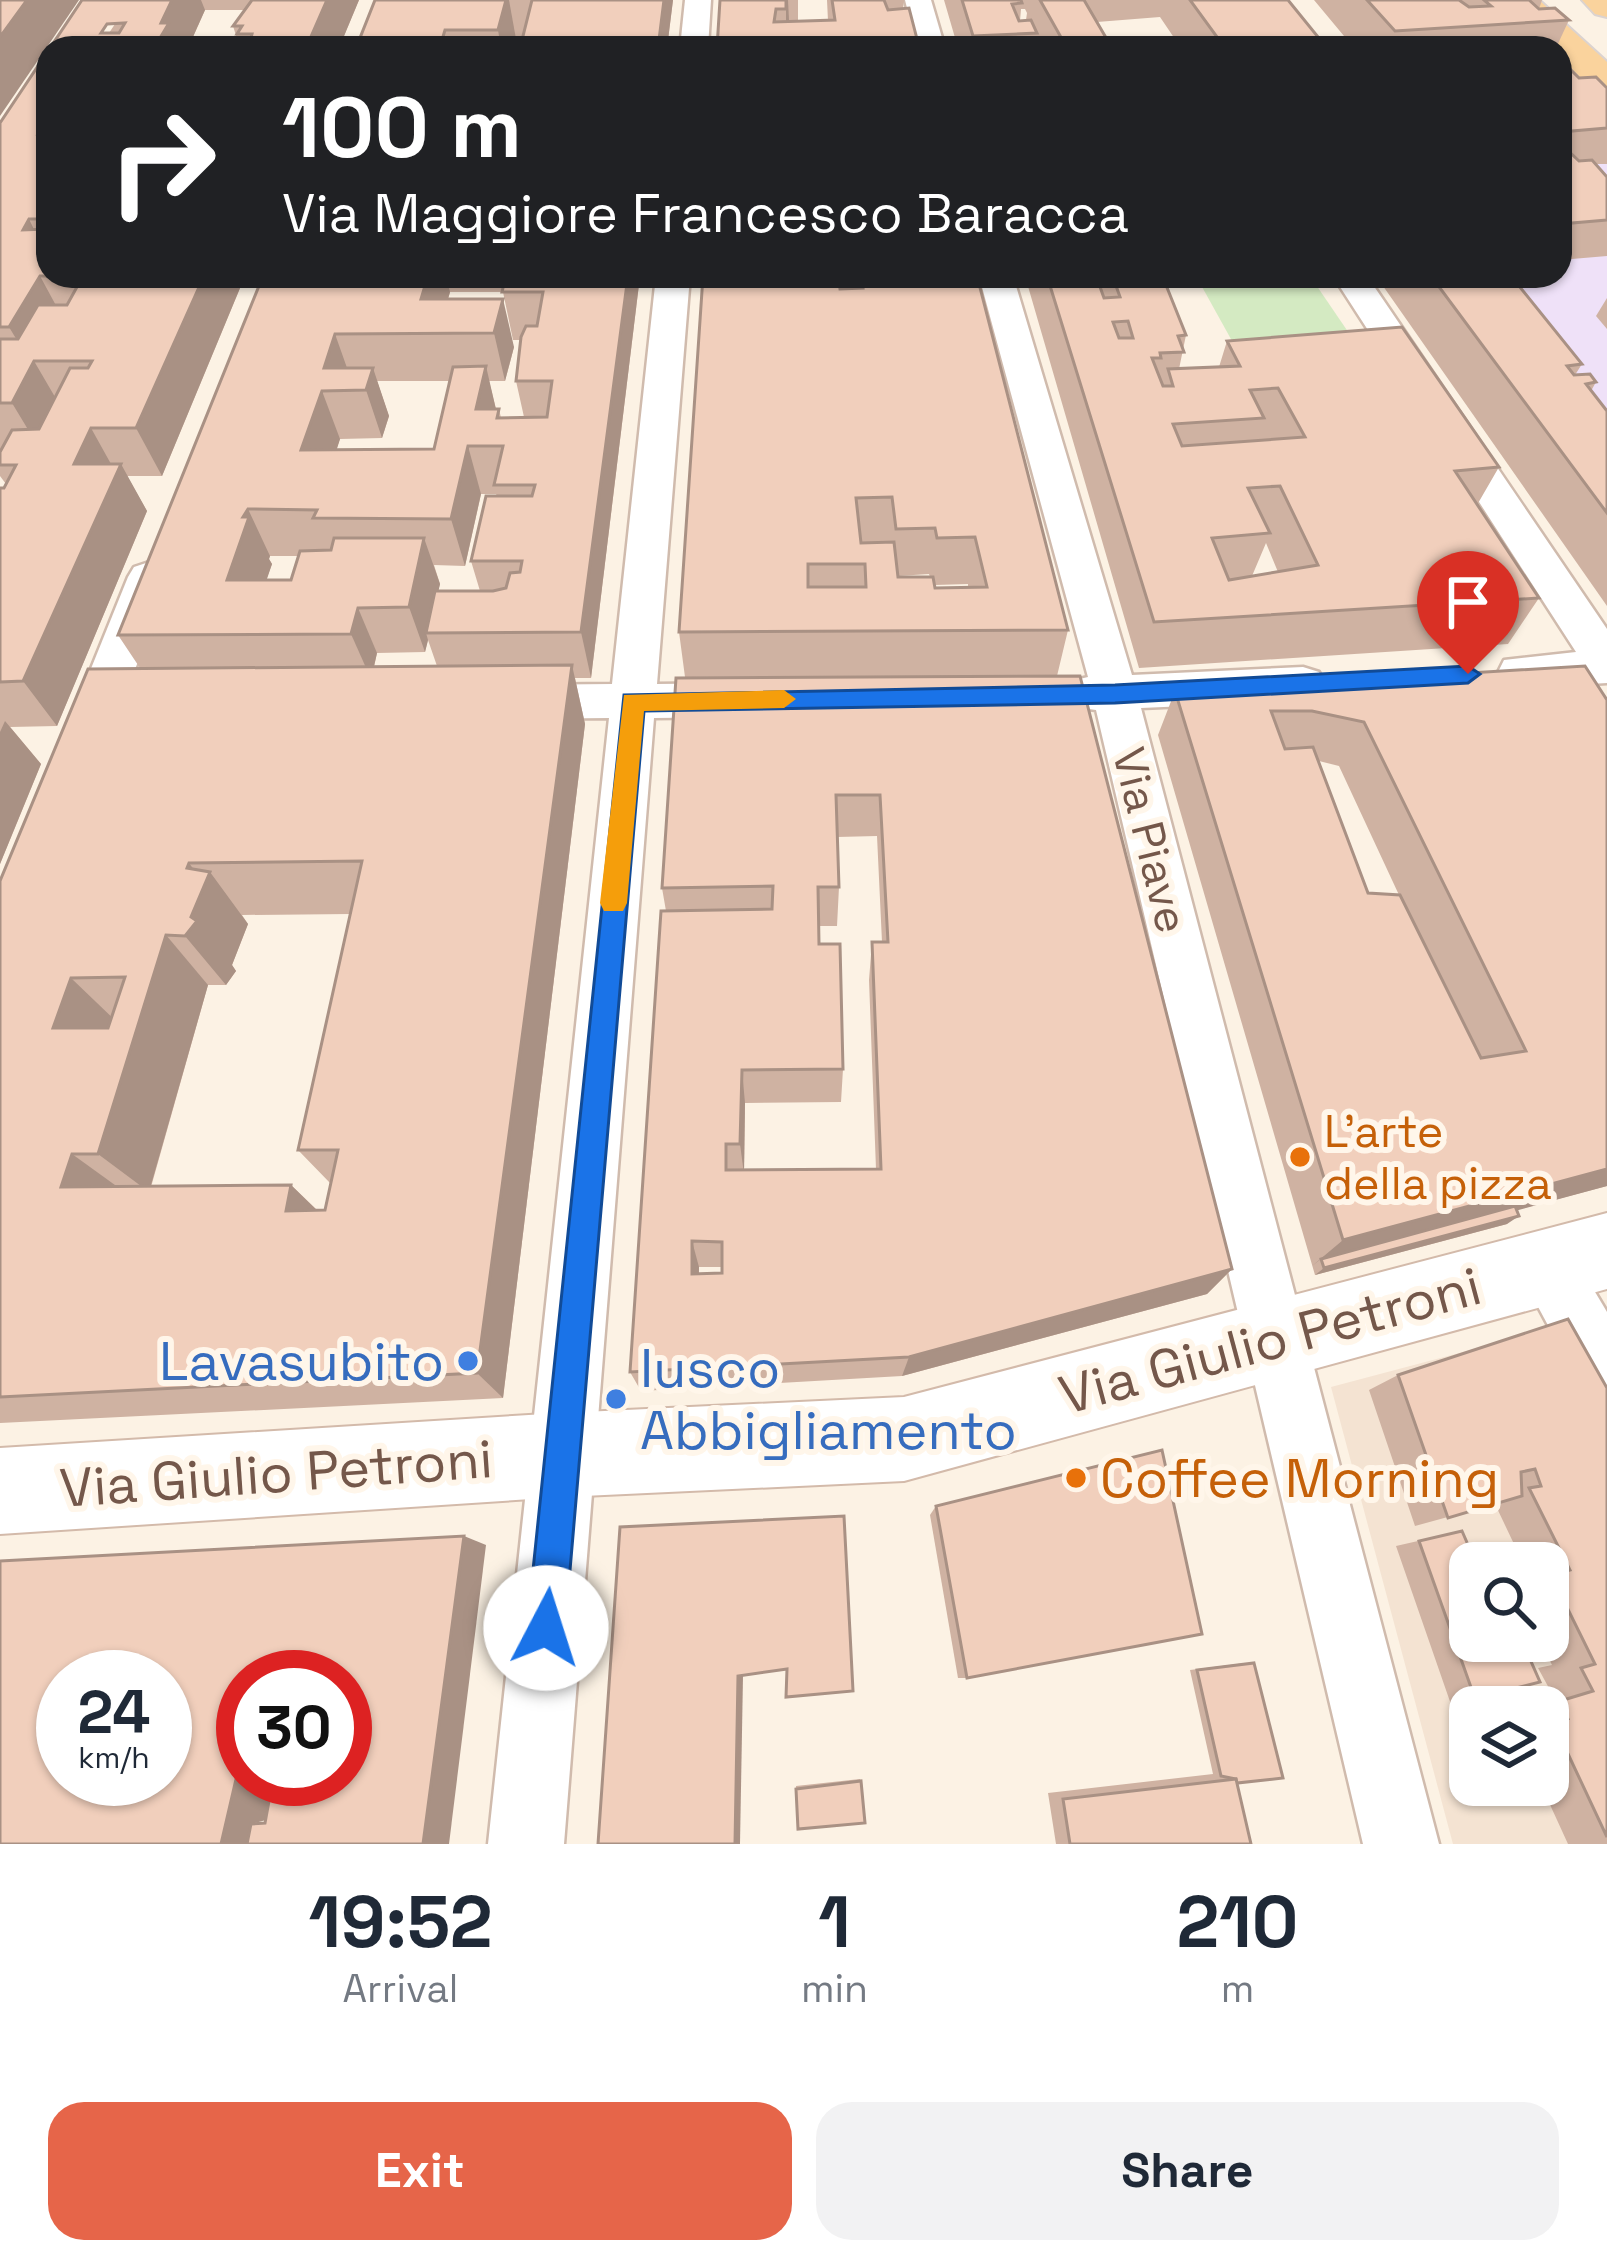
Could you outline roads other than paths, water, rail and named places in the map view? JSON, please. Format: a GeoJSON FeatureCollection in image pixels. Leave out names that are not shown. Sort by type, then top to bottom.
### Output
{"type":"FeatureCollection","features":[{"type":"Feature","properties":{"kind":"main road"},"geometry":{"type":"LineString","coordinates":[[1520,0],[1555,36]]}},
{"type":"Feature","properties":{"kind":"main road"},"geometry":{"type":"LineString","coordinates":[[1599,0],[1607,7]]}},
{"type":"Feature","properties":{"kind":"main road"},"geometry":{"type":"LineString","coordinates":[[1572,53],[1593,75]]}},
{"type":"Feature","properties":{"kind":"street"},"geometry":{"type":"LineString","coordinates":[[695,36],[698,0]]}},
{"type":"Feature","properties":{"kind":"street"},"geometry":{"type":"LineString","coordinates":[[918,0],[928,36]]}},
{"type":"Feature","properties":{"kind":"street"},"geometry":{"type":"LineString","coordinates":[[526,1844],[672,288]]}},
{"type":"Feature","properties":{"kind":"street","name":"Via Piave"},"geometry":{"type":"LineString","coordinates":[[999,288],[1115,694],[1401,1844]]}},
{"type":"Feature","properties":{"kind":"street"},"geometry":{"type":"LineString","coordinates":[[1358,288],[1607,666]]}},
{"type":"Feature","properties":{"kind":"street"},"geometry":{"type":"LineString","coordinates":[[74,769],[167,534]]}},
{"type":"Feature","properties":{"kind":"street"},"geometry":{"type":"LineString","coordinates":[[1468,674],[1607,666]]}},
{"type":"Feature","properties":{"kind":"street"},"geometry":{"type":"LineString","coordinates":[[1043,695],[1353,681]]}},
{"type":"Feature","properties":{"kind":"street"},"geometry":{"type":"LineString","coordinates":[[471,703],[782,699]]}},
{"type":"Feature","properties":{"kind":"street"},"geometry":{"type":"LineString","coordinates":[[98,706],[145,705]]}},
{"type":"Feature","properties":{"kind":"street"},"geometry":{"type":"LineString","coordinates":[[1576,1259],[1607,1372]]}},
{"type":"Feature","properties":{"kind":"street","name":"Via Giulio Petroni"},"geometry":{"type":"LineString","coordinates":[[0,1491],[562,1455],[904,1439],[1576,1259]]}},
{"type":"Feature","properties":{"kind":"place","name":"L'arte della pizza"},"geometry":{"type":"Point","coordinates":[1300,1157]}},
{"type":"Feature","properties":{"kind":"place","name":"Lavasubito"},"geometry":{"type":"Point","coordinates":[468,1361]}},
{"type":"Feature","properties":{"kind":"place","name":"Iusco Abbigliamento"},"geometry":{"type":"Point","coordinates":[616,1399]}},
{"type":"Feature","properties":{"kind":"place","name":"Coffee Morning"},"geometry":{"type":"Point","coordinates":[1076,1478]}}]}
